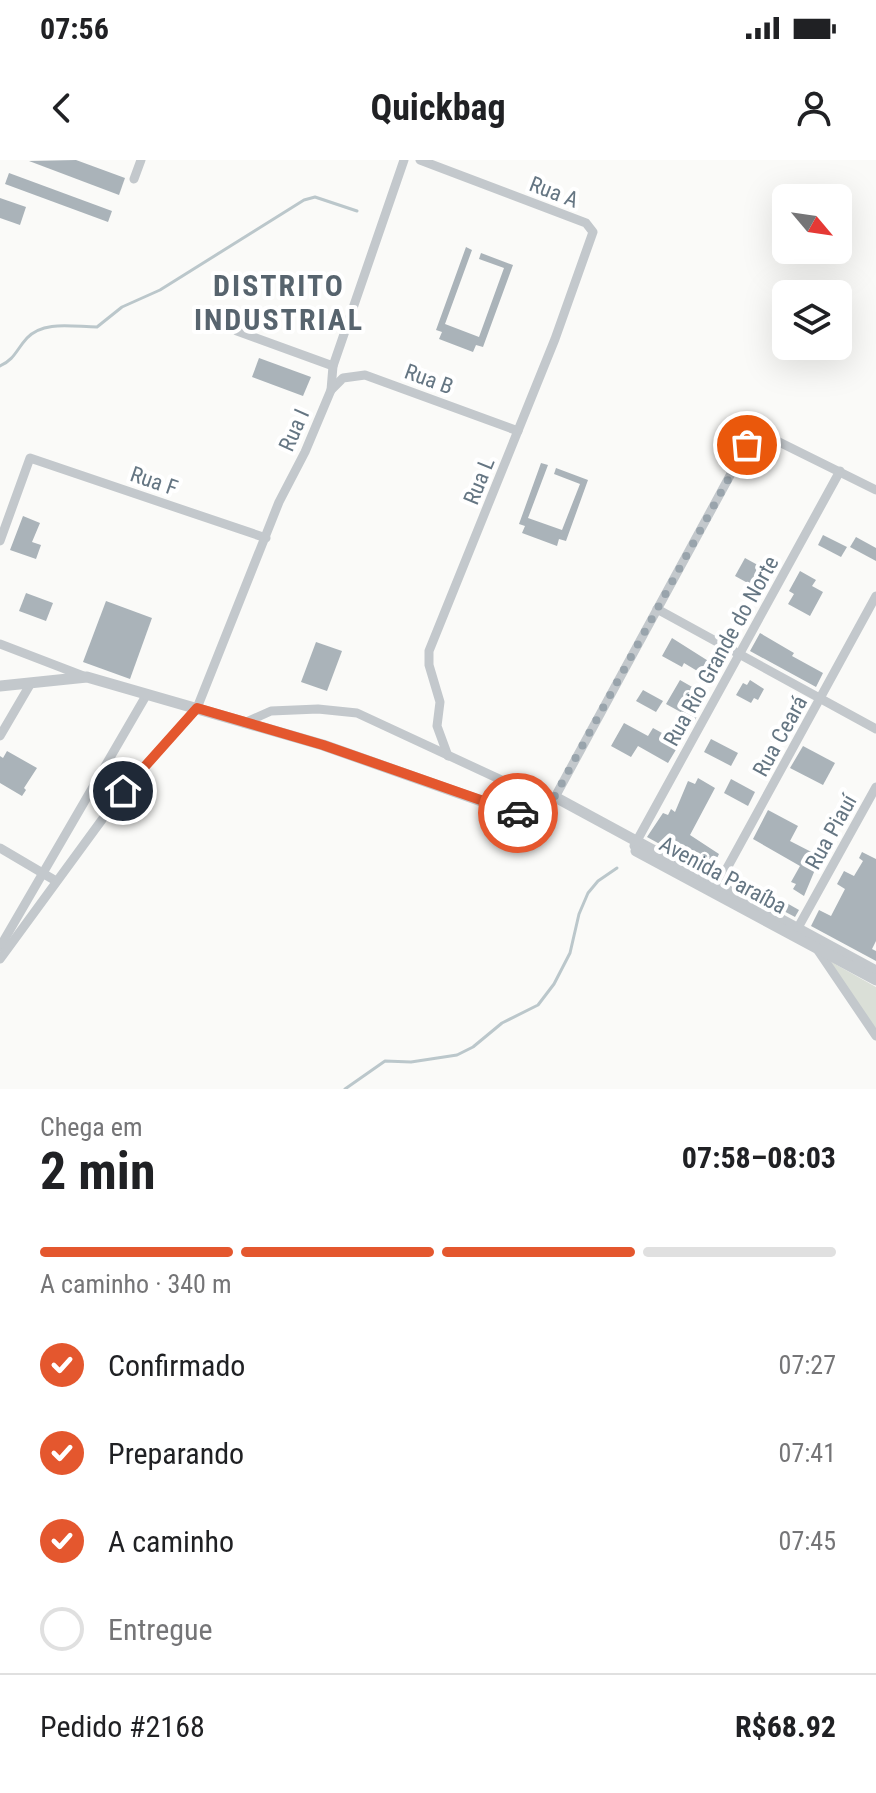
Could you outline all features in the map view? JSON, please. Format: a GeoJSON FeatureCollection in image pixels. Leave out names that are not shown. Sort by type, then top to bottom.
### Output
{"type":"FeatureCollection","features":[{"type":"Feature","properties":{"kind":"street"},"geometry":{"type":"LineString","coordinates":[[134,179],[141,160]]}},
{"type":"Feature","properties":{"kind":"street","name":"Rua I"},"geometry":{"type":"LineString","coordinates":[[0,959],[123,791],[197,708],[284,490],[305,452],[331,390],[333,366],[404,160]]}},
{"type":"Feature","properties":{"kind":"street","name":"Rua A"},"geometry":{"type":"LineString","coordinates":[[420,160],[586,223]]}},
{"type":"Feature","properties":{"kind":"street","name":"Rua L"},"geometry":{"type":"LineString","coordinates":[[448,756],[437,726],[440,702],[429,665],[429,651],[593,238],[592,227],[586,223]]}},
{"type":"Feature","properties":{"kind":"street"},"geometry":{"type":"LineString","coordinates":[[237,331],[333,366]]}},
{"type":"Feature","properties":{"kind":"street","name":"Rua B"},"geometry":{"type":"LineString","coordinates":[[331,390],[350,375],[365,375],[518,431]]}},
{"type":"Feature","properties":{"kind":"street"},"geometry":{"type":"LineString","coordinates":[[0,644],[87,677],[323,745],[515,813],[537,811],[553,800],[751,437],[775,440],[876,490]]}},
{"type":"Feature","properties":{"kind":"street","name":"Rua F"},"geometry":{"type":"LineString","coordinates":[[4,515],[30,458],[266,538]]}},
{"type":"Feature","properties":{"kind":"street","name":"Rua Rio Grande do Norte"},"geometry":{"type":"LineString","coordinates":[[634,846],[840,471]]}},
{"type":"Feature","properties":{"kind":"street"},"geometry":{"type":"LineString","coordinates":[[0,541],[4,515]]}},
{"type":"Feature","properties":{"kind":"street","name":"Rua Ceará"},"geometry":{"type":"LineString","coordinates":[[715,889],[876,596]]}},
{"type":"Feature","properties":{"kind":"street"},"geometry":{"type":"LineString","coordinates":[[657,609],[876,729]]}},
{"type":"Feature","properties":{"kind":"street"},"geometry":{"type":"LineString","coordinates":[[0,686],[87,677]]}},
{"type":"Feature","properties":{"kind":"street"},"geometry":{"type":"LineString","coordinates":[[0,736],[31,683]]}},
{"type":"Feature","properties":{"kind":"street"},"geometry":{"type":"LineString","coordinates":[[0,947],[147,694]]}},
{"type":"Feature","properties":{"kind":"street"},"geometry":{"type":"LineString","coordinates":[[244,723],[271,711],[318,709],[357,713],[553,800]]}},
{"type":"Feature","properties":{"kind":"street","name":"Rua Piauí"},"geometry":{"type":"LineString","coordinates":[[795,932],[876,787]]}},
{"type":"Feature","properties":{"kind":"street","name":"Avenida Paraíba"},"geometry":{"type":"LineString","coordinates":[[553,800],[876,976]]}},
{"type":"Feature","properties":{"kind":"street"},"geometry":{"type":"LineString","coordinates":[[0,848],[56,881]]}},
{"type":"Feature","properties":{"kind":"street","name":"Avenida Paraíba"},"geometry":{"type":"LineString","coordinates":[[795,932],[817,949],[876,976]]}},
{"type":"Feature","properties":{"kind":"street"},"geometry":{"type":"LineString","coordinates":[[817,949],[876,1036]]}},
{"type":"Feature","properties":{"kind":"shaded area"},"geometry":{"type":"Polygon","coordinates":[[[826,959],[876,987],[876,1029],[826,959]]]}},
{"type":"Feature","properties":{"kind":"building"},"geometry":{"type":"Polygon","coordinates":[[[76,160],[125,178],[119,195],[29,161],[76,160]]]}},
{"type":"Feature","properties":{"kind":"building"},"geometry":{"type":"Polygon","coordinates":[[[9,173],[112,211],[108,222],[5,184],[9,173]]]}},
{"type":"Feature","properties":{"kind":"building"},"geometry":{"type":"Polygon","coordinates":[[[0,198],[26,207],[20,225],[0,218],[0,198]]]}},
{"type":"Feature","properties":{"kind":"building"},"geometry":{"type":"Polygon","coordinates":[[[466,247],[472,250],[445,324],[479,337],[504,268],[479,259],[481,253],[513,265],[483,347],[476,345],[473,352],[439,339],[442,332],[436,330],[466,247]]]}},
{"type":"Feature","properties":{"kind":"building"},"geometry":{"type":"Polygon","coordinates":[[[259,358],[311,377],[303,396],[252,377],[259,358]]]}},
{"type":"Feature","properties":{"kind":"building"},"geometry":{"type":"Polygon","coordinates":[[[541,463],[548,465],[528,518],[562,530],[580,484],[554,474],[556,468],[588,480],[566,541],[559,539],[557,546],[522,533],[525,526],[519,524],[541,463]]]}},
{"type":"Feature","properties":{"kind":"building"},"geometry":{"type":"Polygon","coordinates":[[[23,516],[40,523],[32,542],[41,545],[36,559],[10,550],[23,516]]]}},
{"type":"Feature","properties":{"kind":"building"},"geometry":{"type":"Polygon","coordinates":[[[823,535],[847,547],[841,557],[818,545],[823,535]]]}},
{"type":"Feature","properties":{"kind":"building"},"geometry":{"type":"Polygon","coordinates":[[[856,537],[876,548],[876,561],[850,547],[856,537]]]}},
{"type":"Feature","properties":{"kind":"building"},"geometry":{"type":"Polygon","coordinates":[[[745,558],[765,569],[755,587],[735,576],[745,558]]]}},
{"type":"Feature","properties":{"kind":"building"},"geometry":{"type":"Polygon","coordinates":[[[800,571],[816,580],[812,586],[823,592],[810,616],[788,604],[794,594],[789,591],[800,571]]]}},
{"type":"Feature","properties":{"kind":"building"},"geometry":{"type":"Polygon","coordinates":[[[26,593],[53,603],[46,621],[19,611],[26,593]]]}},
{"type":"Feature","properties":{"kind":"building"},"geometry":{"type":"Polygon","coordinates":[[[106,601],[152,618],[130,679],[83,662],[106,601]]]}},
{"type":"Feature","properties":{"kind":"building"},"geometry":{"type":"Polygon","coordinates":[[[760,633],[823,673],[816,687],[750,651],[760,633]]]}},
{"type":"Feature","properties":{"kind":"building"},"geometry":{"type":"Polygon","coordinates":[[[672,638],[721,669],[714,681],[684,663],[682,667],[662,656],[672,638]]]}},
{"type":"Feature","properties":{"kind":"building"},"geometry":{"type":"Polygon","coordinates":[[[316,642],[342,651],[327,691],[301,682],[316,642]]]}},
{"type":"Feature","properties":{"kind":"building"},"geometry":{"type":"Polygon","coordinates":[[[680,680],[701,692],[696,700],[703,704],[695,720],[666,704],[680,680]]]}},
{"type":"Feature","properties":{"kind":"building"},"geometry":{"type":"Polygon","coordinates":[[[750,680],[764,689],[758,700],[754,698],[751,703],[736,695],[743,683],[747,685],[750,680]]]}},
{"type":"Feature","properties":{"kind":"building"},"geometry":{"type":"Polygon","coordinates":[[[643,690],[663,701],[656,712],[636,701],[643,690]]]}},
{"type":"Feature","properties":{"kind":"building"},"geometry":{"type":"Polygon","coordinates":[[[624,723],[648,736],[653,728],[680,743],[668,763],[638,746],[631,757],[611,746],[624,723]]]}},
{"type":"Feature","properties":{"kind":"building"},"geometry":{"type":"Polygon","coordinates":[[[711,739],[738,753],[731,766],[704,752],[711,739]]]}},
{"type":"Feature","properties":{"kind":"building"},"geometry":{"type":"Polygon","coordinates":[[[803,746],[835,763],[823,785],[790,768],[803,746]]]}},
{"type":"Feature","properties":{"kind":"building"},"geometry":{"type":"Polygon","coordinates":[[[7,751],[37,768],[22,796],[0,783],[0,756],[3,758],[7,751]]]}},
{"type":"Feature","properties":{"kind":"building"},"geometry":{"type":"Polygon","coordinates":[[[698,778],[715,788],[690,835],[719,854],[714,864],[719,866],[714,874],[647,837],[663,813],[668,815],[671,809],[675,812],[688,781],[695,784],[698,778]]]}},
{"type":"Feature","properties":{"kind":"building"},"geometry":{"type":"Polygon","coordinates":[[[731,779],[755,792],[748,806],[724,793],[731,779]]]}},
{"type":"Feature","properties":{"kind":"building"},"geometry":{"type":"Polygon","coordinates":[[[768,810],[798,826],[790,841],[827,860],[822,868],[817,865],[804,896],[793,889],[796,884],[791,882],[800,866],[753,839],[768,810]]]}},
{"type":"Feature","properties":{"kind":"building"},"geometry":{"type":"Polygon","coordinates":[[[862,852],[876,859],[876,941],[872,949],[876,951],[876,961],[811,926],[819,910],[831,916],[845,889],[837,884],[844,871],[854,876],[863,861],[859,858],[862,852]]]}},
{"type":"Feature","properties":{"kind":"building"},"geometry":{"type":"Polygon","coordinates":[[[734,873],[799,910],[795,917],[729,882],[734,873]]]}},
{"type":"Feature","properties":{"kind":"waterway"},"geometry":{"type":"LineString","coordinates":[[0,366],[34,332],[60,326],[97,327],[122,307],[160,290],[304,200],[315,197],[357,211]]}},
{"type":"Feature","properties":{"kind":"waterway"},"geometry":{"type":"LineString","coordinates":[[345,1089],[385,1061],[411,1062],[457,1055],[473,1047],[502,1023],[538,1005],[554,984],[570,953],[579,914],[588,893],[598,881],[617,868]]}},
{"type":"Feature","properties":{"kind":"way so far"},"geometry":{"type":"LineString","coordinates":[[518,813],[537,811],[551,803],[747,445]]}},
{"type":"Feature","properties":{"kind":"district","name":"DISTRITO INDUSTRIAL"},"geometry":{"type":"Point","coordinates":[279,302]}},
{"type":"Feature","properties":{"kind":"route"},"geometry":{"type":"LineString","coordinates":[[123,791],[197,708],[323,745],[518,813]]}}]}
